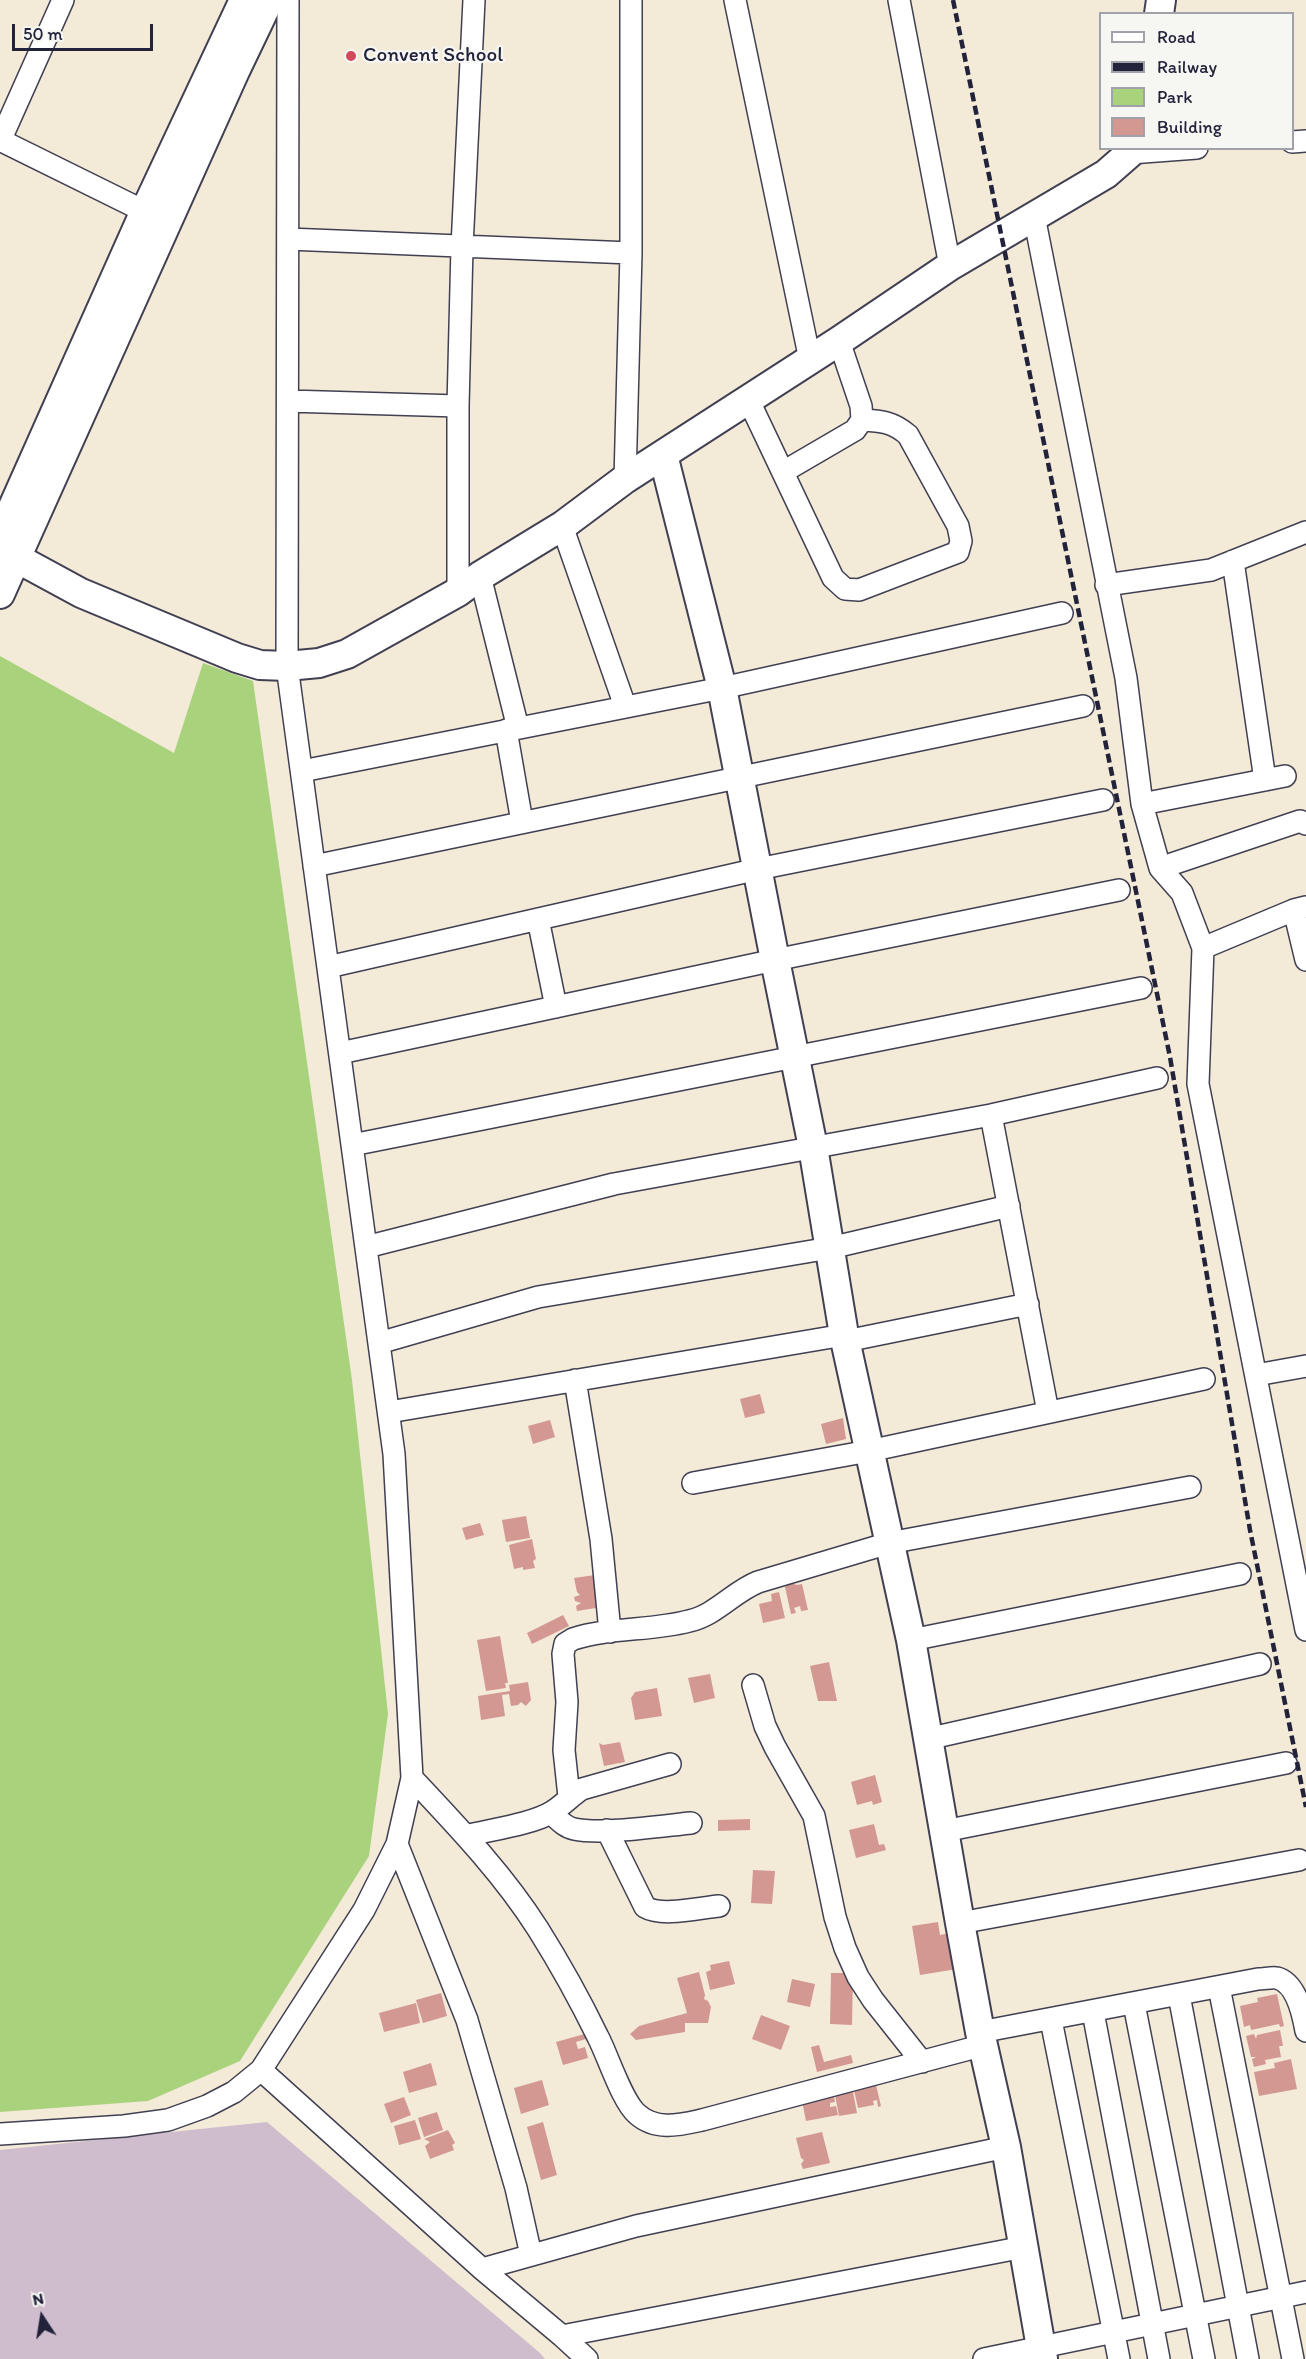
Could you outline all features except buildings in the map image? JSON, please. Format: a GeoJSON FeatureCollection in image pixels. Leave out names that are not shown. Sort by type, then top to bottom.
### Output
{"type":"FeatureCollection","features":[{"type":"Feature","properties":{"kind":"street"},"geometry":{"type":"LineString","coordinates":[[63,0],[0,140],[156,217]]}},
{"type":"Feature","properties":{"kind":"street"},"geometry":{"type":"LineString","coordinates":[[0,594],[5,547],[156,217],[244,0]]}},
{"type":"Feature","properties":{"kind":"street"},"geometry":{"type":"LineString","coordinates":[[156,217],[269,0]]}},
{"type":"Feature","properties":{"kind":"street"},"geometry":{"type":"LineString","coordinates":[[0,2134],[124,2126],[168,2120],[225,2097],[261,2070],[364,1910],[397,1844],[412,1778],[394,1454],[287,666],[288,0]]}},
{"type":"Feature","properties":{"kind":"street"},"geometry":{"type":"LineString","coordinates":[[474,0],[462,248],[458,406],[469,584],[512,729],[522,822]]}},
{"type":"Feature","properties":{"kind":"street"},"geometry":{"type":"LineString","coordinates":[[625,479],[631,253],[631,0]]}},
{"type":"Feature","properties":{"kind":"street"},"geometry":{"type":"LineString","coordinates":[[735,0],[810,360]]}},
{"type":"Feature","properties":{"kind":"street"},"geometry":{"type":"LineString","coordinates":[[899,0],[950,266]]}},
{"type":"Feature","properties":{"kind":"street"},"geometry":{"type":"LineString","coordinates":[[5,547],[81,594],[237,658],[260,665],[287,666],[319,663],[347,654],[469,584],[562,526],[625,479],[839,341],[950,266],[1106,174],[1130,151],[1152,150]]}},
{"type":"Feature","properties":{"kind":"street"},"geometry":{"type":"LineString","coordinates":[[1034,216],[1126,678],[1142,804],[1160,868],[1182,893],[1203,948],[1198,1084],[1306,1630]]}},
{"type":"Feature","properties":{"kind":"street"},"geometry":{"type":"LineString","coordinates":[[288,239],[462,248],[631,253]]}},
{"type":"Feature","properties":{"kind":"street"},"geometry":{"type":"LineString","coordinates":[[783,472],[855,430],[862,420],[861,406],[839,341]]}},
{"type":"Feature","properties":{"kind":"street"},"geometry":{"type":"LineString","coordinates":[[748,399],[833,578],[845,589],[859,590],[958,552],[961,541],[958,526],[908,435],[897,426],[884,421],[862,420]]}},
{"type":"Feature","properties":{"kind":"street"},"geometry":{"type":"LineString","coordinates":[[288,401],[458,406]]}},
{"type":"Feature","properties":{"kind":"street"},"geometry":{"type":"LineString","coordinates":[[663,455],[722,688],[813,1147],[845,1338],[911,1640],[960,1923],[1006,2147],[1042,2353]]}},
{"type":"Feature","properties":{"kind":"street"},"geometry":{"type":"LineString","coordinates":[[562,526],[625,706]]}},
{"type":"Feature","properties":{"kind":"street"},"geometry":{"type":"LineString","coordinates":[[1106,585],[1211,570],[1306,532]]}},
{"type":"Feature","properties":{"kind":"street"},"geometry":{"type":"LineString","coordinates":[[1142,804],[1275,778],[1233,561]]}},
{"type":"Feature","properties":{"kind":"street"},"geometry":{"type":"LineString","coordinates":[[302,771],[722,688],[1062,613]]}},
{"type":"Feature","properties":{"kind":"street"},"geometry":{"type":"LineString","coordinates":[[314,866],[1083,706]]}},
{"type":"Feature","properties":{"kind":"street"},"geometry":{"type":"LineString","coordinates":[[328,967],[758,869],[1103,800]]}},
{"type":"Feature","properties":{"kind":"street"},"geometry":{"type":"LineString","coordinates":[[1160,868],[1300,821],[1306,824]]}},
{"type":"Feature","properties":{"kind":"street"},"geometry":{"type":"LineString","coordinates":[[340,1053],[775,960],[1119,890]]}},
{"type":"Feature","properties":{"kind":"street"},"geometry":{"type":"LineString","coordinates":[[1203,948],[1300,909],[1306,960]]}},
{"type":"Feature","properties":{"kind":"street"},"geometry":{"type":"LineString","coordinates":[[538,919],[556,1007]]}},
{"type":"Feature","properties":{"kind":"street"},"geometry":{"type":"LineString","coordinates":[[352,1145],[1141,988]]}},
{"type":"Feature","properties":{"kind":"street"},"geometry":{"type":"LineString","coordinates":[[366,1247],[614,1184],[991,1115],[1157,1078]]}},
{"type":"Feature","properties":{"kind":"street"},"geometry":{"type":"LineString","coordinates":[[991,1115],[1048,1412]]}},
{"type":"Feature","properties":{"kind":"street"},"geometry":{"type":"LineString","coordinates":[[379,1343],[538,1297],[830,1248],[1010,1206]]}},
{"type":"Feature","properties":{"kind":"street"},"geometry":{"type":"LineString","coordinates":[[388,1412],[845,1338],[1028,1304]]}},
{"type":"Feature","properties":{"kind":"street"},"geometry":{"type":"LineString","coordinates":[[1256,1375],[1306,1366]]}},
{"type":"Feature","properties":{"kind":"street"},"geometry":{"type":"LineString","coordinates":[[693,1483],[869,1451],[1204,1379]]}},
{"type":"Feature","properties":{"kind":"street"},"geometry":{"type":"LineString","coordinates":[[575,1380],[601,1539],[610,1632]]}},
{"type":"Feature","properties":{"kind":"street"},"geometry":{"type":"LineString","coordinates":[[569,1797],[564,1757],[567,1702],[563,1654],[565,1644],[583,1635],[690,1621],[712,1612],[742,1588],[889,1543],[1190,1487]]}},
{"type":"Feature","properties":{"kind":"street"},"geometry":{"type":"LineString","coordinates":[[911,1640],[1240,1574]]}},
{"type":"Feature","properties":{"kind":"street"},"geometry":{"type":"LineString","coordinates":[[927,1739],[1260,1664]]}},
{"type":"Feature","properties":{"kind":"street"},"geometry":{"type":"LineString","coordinates":[[753,1685],[774,1747],[814,1816],[834,1917],[849,1958],[873,2000],[922,2061]]}},
{"type":"Feature","properties":{"kind":"street"},"geometry":{"type":"LineString","coordinates":[[944,1831],[1286,1763]]}},
{"type":"Feature","properties":{"kind":"street"},"geometry":{"type":"LineString","coordinates":[[466,1836],[537,1818],[551,1813],[582,1789],[670,1764]]}},
{"type":"Feature","properties":{"kind":"street"},"geometry":{"type":"LineString","coordinates":[[412,1778],[466,1836],[507,1885],[538,1929],[599,2038],[634,2112],[646,2122],[660,2126],[702,2120],[922,2061],[982,2038],[1051,2020],[1258,1979],[1278,1978],[1289,1986],[1298,2003],[1306,2031]]}},
{"type":"Feature","properties":{"kind":"street"},"geometry":{"type":"LineString","coordinates":[[551,1813],[564,1825],[574,1829],[607,1830],[691,1824]]}},
{"type":"Feature","properties":{"kind":"street"},"geometry":{"type":"LineString","coordinates":[[607,1830],[645,1907],[653,1912],[663,1912],[719,1906]]}},
{"type":"Feature","properties":{"kind":"street"},"geometry":{"type":"LineString","coordinates":[[397,1844],[467,2020],[516,2188],[531,2255]]}},
{"type":"Feature","properties":{"kind":"street"},"geometry":{"type":"LineString","coordinates":[[960,1923],[1299,1860]]}},
{"type":"Feature","properties":{"kind":"street"},"geometry":{"type":"LineString","coordinates":[[1219,1987],[1293,2359]]}},
{"type":"Feature","properties":{"kind":"street"},"geometry":{"type":"LineString","coordinates":[[1179,1995],[1248,2359]]}},
{"type":"Feature","properties":{"kind":"street"},"geometry":{"type":"LineString","coordinates":[[1134,2004],[1204,2359]]}},
{"type":"Feature","properties":{"kind":"street"},"geometry":{"type":"LineString","coordinates":[[1093,2012],[1159,2359]]}},
{"type":"Feature","properties":{"kind":"street"},"geometry":{"type":"LineString","coordinates":[[1051,2020],[1119,2359]]}},
{"type":"Feature","properties":{"kind":"street"},"geometry":{"type":"LineString","coordinates":[[261,2070],[482,2269],[586,2359]]}},
{"type":"Feature","properties":{"kind":"street"},"geometry":{"type":"LineString","coordinates":[[482,2269],[636,2226],[1006,2147]]}},
{"type":"Feature","properties":{"kind":"street"},"geometry":{"type":"LineString","coordinates":[[562,2336],[1024,2247]]}},
{"type":"Feature","properties":{"kind":"street"},"geometry":{"type":"LineString","coordinates":[[984,2359],[1042,2353],[1151,2323],[1306,2292]]}},
{"type":"Feature","properties":{"kind":"shaded area"},"geometry":{"type":"Polygon","coordinates":[[[267,2122],[545,2359],[0,2359],[0,2150],[267,2122]]]}},
{"type":"Feature","properties":{"kind":"green space"},"geometry":{"type":"Polygon","coordinates":[[[0,656],[174,753],[203,663],[253,681],[352,1380],[388,1714],[369,1856],[240,2061],[148,2101],[0,2112],[0,656]]]}},
{"type":"Feature","properties":{"kind":"railway"},"geometry":{"type":"LineString","coordinates":[[953,0],[1170,1057],[1250,1530],[1306,1807]]}},
{"type":"Feature","properties":{"kind":"place","name":"Convent School"},"geometry":{"type":"Point","coordinates":[351,56]}}]}
